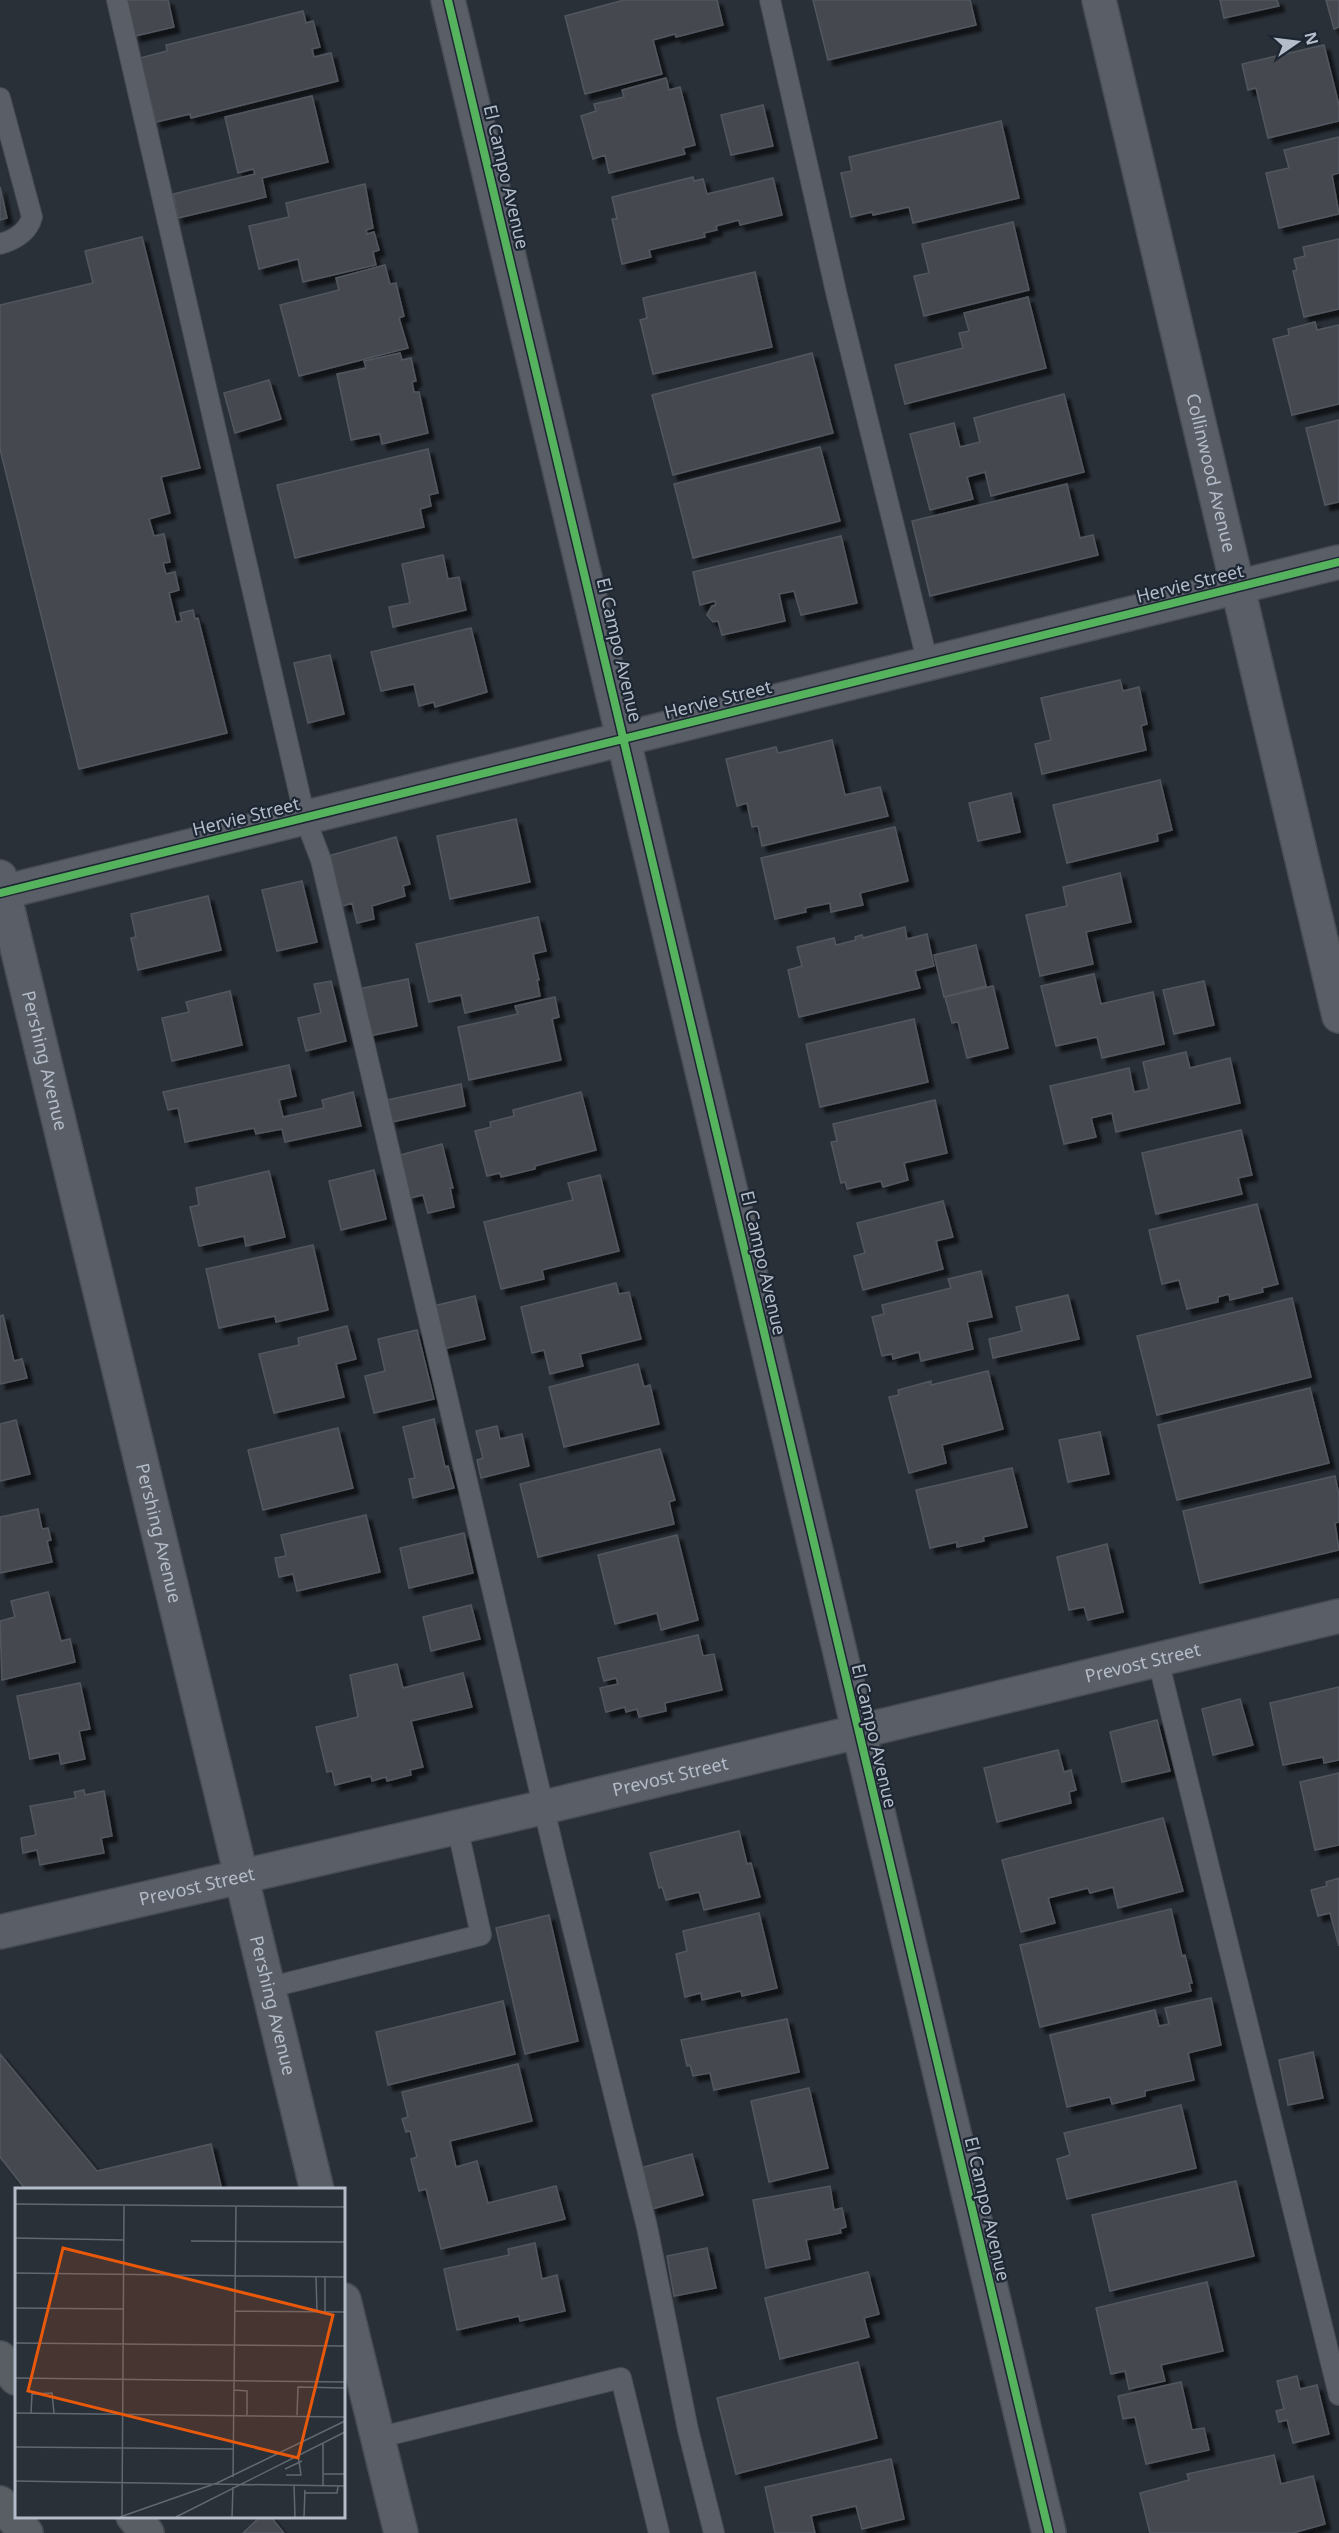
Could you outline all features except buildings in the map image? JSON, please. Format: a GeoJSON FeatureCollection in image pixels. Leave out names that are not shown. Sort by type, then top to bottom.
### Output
{"type":"FeatureCollection","features":[{"type":"Feature","properties":{"kind":"main road"},"geometry":{"type":"LineString","coordinates":[[0,2358],[15,2377]]}},
{"type":"Feature","properties":{"kind":"main road"},"geometry":{"type":"LineString","coordinates":[[0,2503],[26,2533]]}},
{"type":"Feature","properties":{"kind":"main road"},"geometry":{"type":"LineString","coordinates":[[134,2518],[147,2533]]}},
{"type":"Feature","properties":{"kind":"street","name":"El Campo Avenue"},"geometry":{"type":"LineString","coordinates":[[448,0],[1049,2533]]}},
{"type":"Feature","properties":{"kind":"street","name":"Collinwood Avenue"},"geometry":{"type":"LineString","coordinates":[[1099,0],[1236,588],[1339,1016]]}},
{"type":"Feature","properties":{"kind":"street","name":"Hervie Street"},"geometry":{"type":"LineString","coordinates":[[1,887],[305,818],[1339,562]]}},
{"type":"Feature","properties":{"kind":"street","name":"Pershing Avenue"},"geometry":{"type":"LineString","coordinates":[[1,887],[316,2188]]}},
{"type":"Feature","properties":{"kind":"street","name":"Prevost Street"},"geometry":{"type":"LineString","coordinates":[[0,1932],[239,1875],[545,1807],[1339,1616]]}},
{"type":"Feature","properties":{"kind":"street"},"geometry":{"type":"LineString","coordinates":[[345,2304],[401,2533]]}},
{"type":"Feature","properties":{"kind":"lane"},"geometry":{"type":"LineString","coordinates":[[117,0],[305,818],[321,860],[647,2227],[688,2430],[714,2533]]}},
{"type":"Feature","properties":{"kind":"lane"},"geometry":{"type":"LineString","coordinates":[[770,0],[840,308],[927,664]]}},
{"type":"Feature","properties":{"kind":"lane"},"geometry":{"type":"LineString","coordinates":[[0,98],[32,217],[30,226],[13,240],[0,244]]}},
{"type":"Feature","properties":{"kind":"lane"},"geometry":{"type":"LineString","coordinates":[[1158,1660],[1338,2386]]}},
{"type":"Feature","properties":{"kind":"lane"},"geometry":{"type":"LineString","coordinates":[[267,1988],[481,1935],[457,1826]]}},
{"type":"Feature","properties":{"kind":"lane"},"geometry":{"type":"LineString","coordinates":[[377,2438],[621,2378],[659,2533]]}},
{"type":"Feature","properties":{"kind":"cycle path"},"geometry":{"type":"LineString","coordinates":[[448,0],[1049,2533]]}},
{"type":"Feature","properties":{"kind":"cycle path"},"geometry":{"type":"LineString","coordinates":[[0,893],[1339,562]]}}]}
